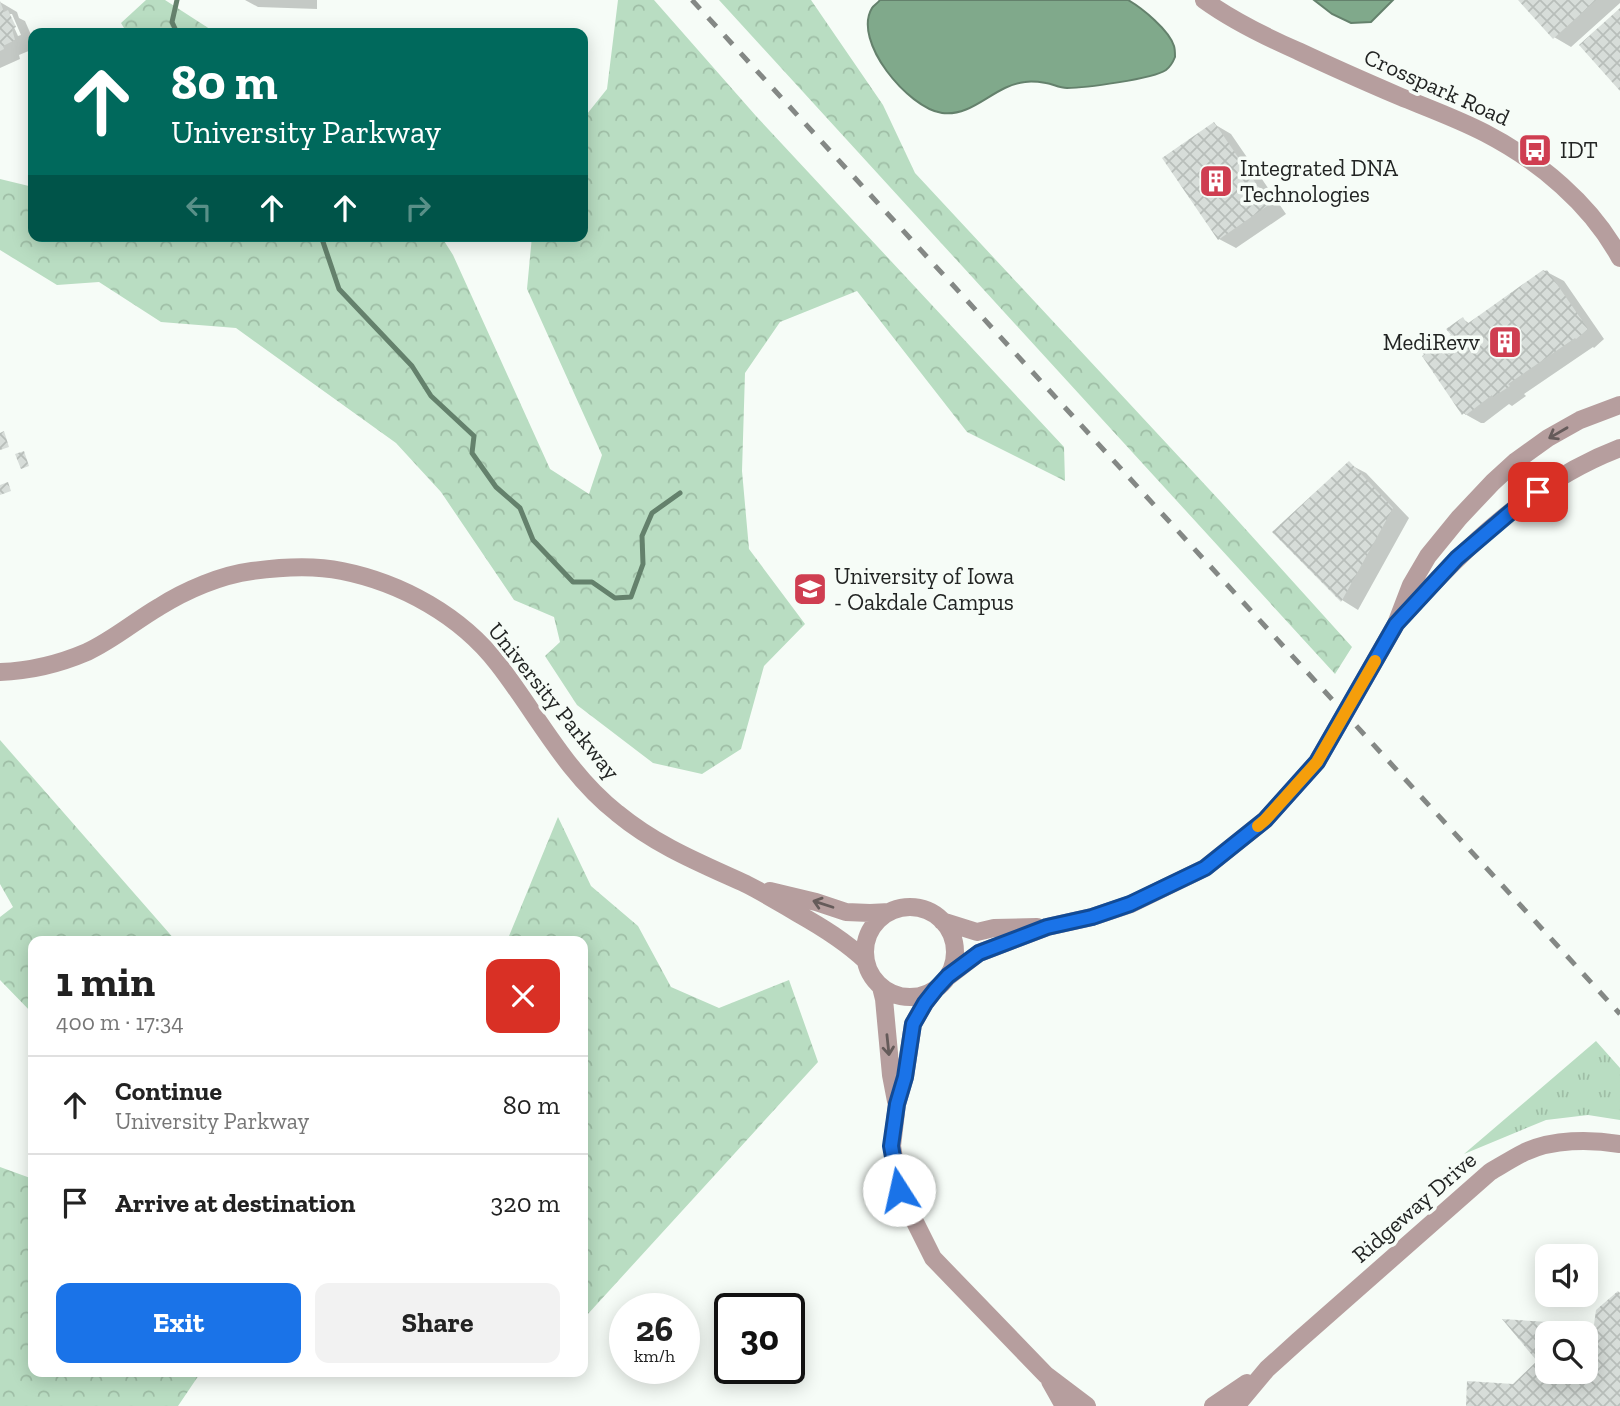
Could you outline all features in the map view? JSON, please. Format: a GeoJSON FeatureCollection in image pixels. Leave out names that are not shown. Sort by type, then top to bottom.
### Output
{"type":"FeatureCollection","features":[{"type":"Feature","properties":{"kind":"street","name":"Crosspark Road"},"geometry":{"type":"LineString","coordinates":[[1204,0],[1259,34],[1483,131],[1517,151],[1574,198],[1600,228],[1620,258]]}},
{"type":"Feature","properties":{"kind":"street"},"geometry":{"type":"LineString","coordinates":[[881,987],[908,998],[922,996],[979,953],[1047,927],[1092,917],[1130,904],[1205,868],[1265,820],[1317,762],[1396,624],[1411,585],[1428,556],[1459,518],[1516,461],[1548,438],[1580,420],[1620,405]]}},
{"type":"Feature","properties":{"kind":"street"},"geometry":{"type":"LineString","coordinates":[[1396,624],[1457,558],[1518,506],[1591,459],[1620,448]]}},
{"type":"Feature","properties":{"kind":"street","name":"University Parkway"},"geometry":{"type":"LineString","coordinates":[[0,672],[50,666],[88,651],[160,606],[201,585],[250,571],[295,567],[340,570],[381,582],[444,613],[473,636],[497,662],[559,752],[592,791],[617,813],[653,839],[693,862],[749,886],[836,935],[866,961]]}},
{"type":"Feature","properties":{"kind":"street","name":"University Parkway"},"geometry":{"type":"LineString","coordinates":[[749,886],[846,912],[890,912]]}},
{"type":"Feature","properties":{"kind":"street"},"geometry":{"type":"LineString","coordinates":[[897,1104],[891,1075],[884,999],[881,987],[866,961],[866,946],[870,932],[879,919],[906,907],[922,908],[936,914],[947,925],[956,952],[953,967],[925,1003],[913,1024],[891,1146],[899,1190],[933,1258],[1046,1375],[1087,1406]]}},
{"type":"Feature","properties":{"kind":"street"},"geometry":{"type":"LineString","coordinates":[[942,921],[977,932],[994,928],[1047,927]]}},
{"type":"Feature","properties":{"kind":"street","name":"Ridgeway Drive"},"geometry":{"type":"LineString","coordinates":[[1213,1406],[1267,1369],[1490,1172],[1527,1151],[1560,1142],[1602,1141],[1620,1144]]}},
{"type":"Feature","properties":{"kind":"street","name":"Ridgeway Drive"},"geometry":{"type":"LineString","coordinates":[[1236,1406],[1267,1369]]}},
{"type":"Feature","properties":{"kind":"street"},"geometry":{"type":"LineString","coordinates":[[1046,1375],[1064,1406]]}},
{"type":"Feature","properties":{"kind":"green space"},"geometry":{"type":"Polygon","coordinates":[[[146,0],[165,0],[208,28],[124,28],[121,23],[146,0]]]}},
{"type":"Feature","properties":{"kind":"green space"},"geometry":{"type":"Polygon","coordinates":[[[618,0],[654,0],[756,116],[1064,447],[1065,481],[967,432],[857,291],[780,322],[745,373],[742,471],[749,549],[805,624],[764,666],[741,749],[702,774],[653,763],[577,705],[545,656],[560,642],[554,617],[514,600],[441,492],[396,443],[236,328],[161,322],[99,282],[57,285],[0,250],[0,179],[28,186],[28,242],[445,242],[550,469],[589,494],[602,455],[527,289],[531,242],[588,242],[588,113],[607,89],[618,0]]]}},
{"type":"Feature","properties":{"kind":"green space"},"geometry":{"type":"Polygon","coordinates":[[[719,0],[811,0],[883,105],[915,173],[1352,647],[1335,674],[719,0]]]}},
{"type":"Feature","properties":{"kind":"green space"},"geometry":{"type":"Polygon","coordinates":[[[0,740],[172,936],[28,936],[28,1009],[0,980],[0,917],[13,907],[0,884],[0,740]]]}},
{"type":"Feature","properties":{"kind":"green space"},"geometry":{"type":"Polygon","coordinates":[[[558,817],[591,886],[638,926],[671,987],[719,1008],[789,980],[818,1062],[588,1314],[588,936],[509,936],[558,817]]]}},
{"type":"Feature","properties":{"kind":"green space"},"geometry":{"type":"Polygon","coordinates":[[[1596,1041],[1620,1068],[1620,1120],[1588,1115],[1546,1120],[1464,1154],[1596,1041]]]}},
{"type":"Feature","properties":{"kind":"green space"},"geometry":{"type":"Polygon","coordinates":[[[0,1167],[28,1177],[28,1377],[198,1377],[178,1406],[0,1406],[0,1167]]]}},
{"type":"Feature","properties":{"kind":"shaded area"},"geometry":{"type":"Polygon","coordinates":[[[880,0],[1128,0],[1167,33],[1174,46],[1175,57],[1166,70],[1147,77],[1067,88],[1025,82],[1003,89],[964,110],[942,113],[914,99],[887,71],[876,54],[868,22],[872,8],[880,0]]]}},
{"type":"Feature","properties":{"kind":"shaded area"},"geometry":{"type":"Polygon","coordinates":[[[1314,0],[1393,0],[1371,22],[1351,23],[1332,14],[1314,0]]]}},
{"type":"Feature","properties":{"kind":"building"},"geometry":{"type":"Polygon","coordinates":[[[1518,0],[1596,0],[1553,39],[1518,0]]]}},
{"type":"Feature","properties":{"kind":"building"},"geometry":{"type":"Polygon","coordinates":[[[0,1],[4,12],[8,10],[16,27],[12,29],[15,40],[3,46],[4,49],[0,51],[0,1]]]}},
{"type":"Feature","properties":{"kind":"building"},"geometry":{"type":"Polygon","coordinates":[[[1620,8],[1620,91],[1579,45],[1620,8]]]}},
{"type":"Feature","properties":{"kind":"building","name":"Integrated DNA Technologies"},"geometry":{"type":"Polygon","coordinates":[[[1214,122],[1270,204],[1218,240],[1162,158],[1214,122]]]}},
{"type":"Feature","properties":{"kind":"building","name":"MediRevv"},"geometry":{"type":"Polygon","coordinates":[[[1543,270],[1547,270],[1588,329],[1508,384],[1510,386],[1462,415],[1422,356],[1422,352],[1451,335],[1446,329],[1463,317],[1467,324],[1543,270]]]}},
{"type":"Feature","properties":{"kind":"building"},"geometry":{"type":"Polygon","coordinates":[[[4,431],[9,447],[0,450],[0,433],[4,431]]]}},
{"type":"Feature","properties":{"kind":"building"},"geometry":{"type":"Polygon","coordinates":[[[24,451],[29,466],[21,469],[15,454],[24,451]]]}},
{"type":"Feature","properties":{"kind":"building"},"geometry":{"type":"Polygon","coordinates":[[[1349,461],[1393,508],[1341,602],[1272,532],[1349,461]]]}},
{"type":"Feature","properties":{"kind":"building"},"geometry":{"type":"Polygon","coordinates":[[[8,482],[11,491],[0,495],[0,485],[8,482]]]}},
{"type":"Feature","properties":{"kind":"building"},"geometry":{"type":"Polygon","coordinates":[[[1618,1291],[1620,1406],[1466,1406],[1467,1381],[1513,1384],[1535,1363],[1535,1384],[1598,1384],[1598,1321],[1595,1321],[1596,1310],[1618,1291]]]}},
{"type":"Feature","properties":{"kind":"building"},"geometry":{"type":"Polygon","coordinates":[[[1502,1319],[1535,1321],[1535,1359],[1502,1319]]]}},
{"type":"Feature","properties":{"kind":"waterway"},"geometry":{"type":"LineString","coordinates":[[175,28],[172,22],[177,0]]}},
{"type":"Feature","properties":{"kind":"waterway"},"geometry":{"type":"LineString","coordinates":[[323,242],[339,289],[412,366],[431,396],[474,436],[472,453],[496,487],[520,508],[533,540],[573,582],[592,582],[615,598],[631,597],[643,564],[642,536],[652,513],[680,493]]}},
{"type":"Feature","properties":{"kind":"railway"},"geometry":{"type":"LineString","coordinates":[[692,0],[1620,1014]]}},
{"type":"Feature","properties":{"kind":"slow traffic"},"geometry":{"type":"LineString","coordinates":[[1258,826],[1317,762],[1375,661]]}},
{"type":"Feature","properties":{"kind":"place","name":"IDT"},"geometry":{"type":"Point","coordinates":[1535,150]}},
{"type":"Feature","properties":{"kind":"place","name":"Integrated DNA Technologies"},"geometry":{"type":"Point","coordinates":[1216,181]}},
{"type":"Feature","properties":{"kind":"place","name":"MediRevv"},"geometry":{"type":"Point","coordinates":[1505,342]}},
{"type":"Feature","properties":{"kind":"place","name":"University of Iowa - Oakdale Campus"},"geometry":{"type":"Point","coordinates":[810,589]}},
{"type":"Feature","properties":{"kind":"route"},"geometry":{"type":"LineString","coordinates":[[899,1190],[891,1146],[897,1104],[905,1077],[913,1024],[936,989],[948,976],[979,953],[1047,927],[1092,917],[1130,904],[1205,868],[1236,845],[1265,820],[1317,762],[1396,624],[1457,558],[1538,492]]}}]}
